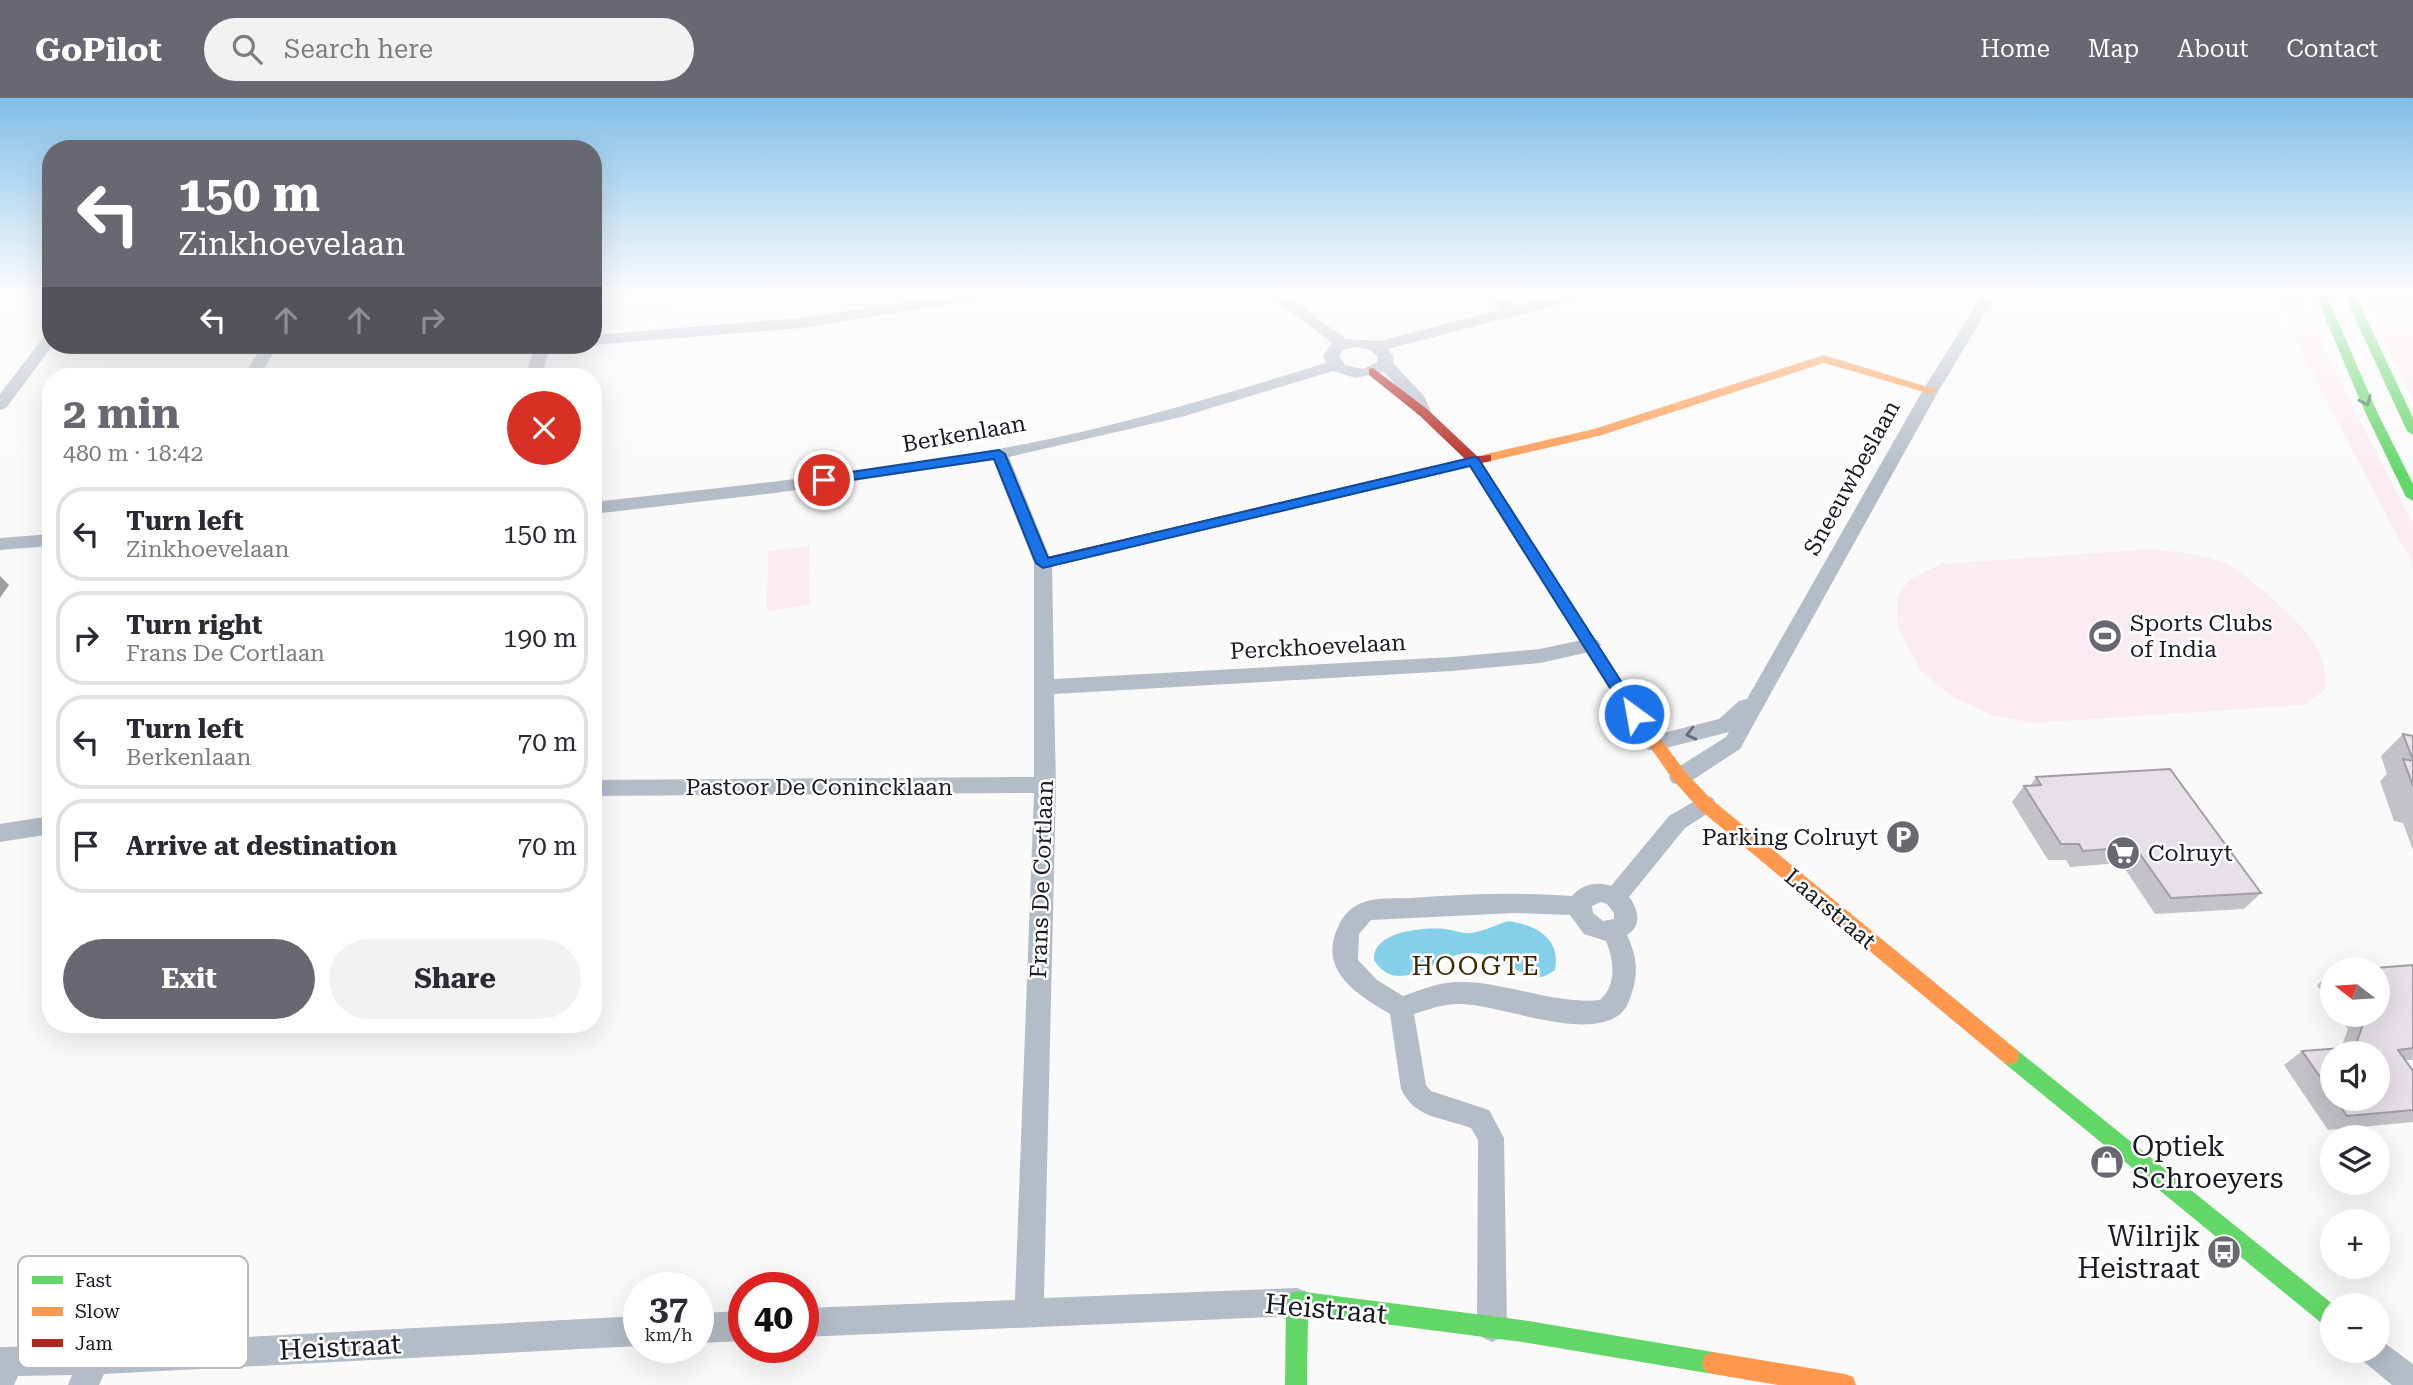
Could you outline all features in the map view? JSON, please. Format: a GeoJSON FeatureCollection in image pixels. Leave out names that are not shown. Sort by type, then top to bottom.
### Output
{"type":"FeatureCollection","features":[{"type":"Feature","properties":{"kind":"main road"},"geometry":{"type":"LineString","coordinates":[[2346,354],[2413,497]]}},
{"type":"Feature","properties":{"kind":"main road"},"geometry":{"type":"LineString","coordinates":[[2377,354],[2413,431]]}},
{"type":"Feature","properties":{"kind":"main road"},"geometry":{"type":"LineString","coordinates":[[1043,563],[1598,432],[1824,359],[1931,390]]}},
{"type":"Feature","properties":{"kind":"main road","name":"Laarstraat"},"geometry":{"type":"LineString","coordinates":[[1423,412],[1474,461],[1654,743],[1705,804],[1855,930],[2320,1307]]}},
{"type":"Feature","properties":{"kind":"main road"},"geometry":{"type":"LineString","coordinates":[[1296,1385],[1297,1302]]}},
{"type":"Feature","properties":{"kind":"main road","name":"Heistraat"},"geometry":{"type":"LineString","coordinates":[[1297,1302],[1492,1327],[1844,1385]]}},
{"type":"Feature","properties":{"kind":"street"},"geometry":{"type":"LineString","coordinates":[[0,405],[38,354]]}},
{"type":"Feature","properties":{"kind":"street"},"geometry":{"type":"LineString","coordinates":[[1332,354],[1335,365]]}},
{"type":"Feature","properties":{"kind":"street"},"geometry":{"type":"LineString","coordinates":[[1368,354],[1378,358],[1382,354]]}},
{"type":"Feature","properties":{"kind":"street","name":"Sneeuwbeslaan"},"geometry":{"type":"LineString","coordinates":[[1680,777],[1733,743],[1953,354]]}},
{"type":"Feature","properties":{"kind":"street","name":"Berkenlaan"},"geometry":{"type":"LineString","coordinates":[[602,507],[775,487],[999,454],[1175,414],[1335,365],[1356,373],[1378,358]]}},
{"type":"Feature","properties":{"kind":"street","name":"Laarstraat"},"geometry":{"type":"LineString","coordinates":[[1378,358],[1418,399],[1423,412]]}},
{"type":"Feature","properties":{"kind":"street","name":"Frans De Cortlaan"},"geometry":{"type":"LineString","coordinates":[[999,454],[1043,563],[1045,785],[1029,1312]]}},
{"type":"Feature","properties":{"kind":"street"},"geometry":{"type":"LineString","coordinates":[[0,544],[42,541]]}},
{"type":"Feature","properties":{"kind":"street"},"geometry":{"type":"LineString","coordinates":[[0,556],[42,554]]}},
{"type":"Feature","properties":{"kind":"street","name":"Perckhoevelaan"},"geometry":{"type":"LineString","coordinates":[[1046,687],[1452,664],[1540,656],[1591,645]]}},
{"type":"Feature","properties":{"kind":"street","name":"Sneeuwbeslaan"},"geometry":{"type":"LineString","coordinates":[[1654,743],[1726,725],[1762,690]]}},
{"type":"Feature","properties":{"kind":"street","name":"Pastoor De Conincklaan"},"geometry":{"type":"LineString","coordinates":[[602,788],[1045,785]]}},
{"type":"Feature","properties":{"kind":"street"},"geometry":{"type":"LineString","coordinates":[[1615,897],[1676,822],[1705,804]]}},
{"type":"Feature","properties":{"kind":"street"},"geometry":{"type":"LineString","coordinates":[[0,833],[42,826]]}},
{"type":"Feature","properties":{"kind":"street"},"geometry":{"type":"LineString","coordinates":[[1593,893],[1615,897],[1623,904],[1627,918],[1620,929],[1601,931],[1589,925],[1581,916],[1579,906],[1586,895],[1593,893]]}},
{"type":"Feature","properties":{"kind":"street"},"geometry":{"type":"LineString","coordinates":[[1492,1327],[1491,1138],[1480,1119],[1423,1101],[1414,1089],[1401,1008],[1361,983],[1345,964],[1343,944],[1350,927],[1363,914],[1429,906],[1544,903],[1579,906]]}},
{"type":"Feature","properties":{"kind":"street"},"geometry":{"type":"LineString","coordinates":[[1401,1008],[1433,996],[1460,993],[1546,1007],[1605,1011],[1615,1003],[1624,976],[1623,956],[1613,931]]}},
{"type":"Feature","properties":{"kind":"street","name":"Heistraat"},"geometry":{"type":"LineString","coordinates":[[819,1322],[1297,1302]]}},
{"type":"Feature","properties":{"kind":"street","name":"Heistraat"},"geometry":{"type":"LineString","coordinates":[[248,1361],[623,1332]]}},
{"type":"Feature","properties":{"kind":"street"},"geometry":{"type":"LineString","coordinates":[[2388,1363],[2413,1383]]}},
{"type":"Feature","properties":{"kind":"street","name":"Heistraat"},"geometry":{"type":"LineString","coordinates":[[4,1368],[89,1373],[154,1368]]}},
{"type":"Feature","properties":{"kind":"shaded area"},"geometry":{"type":"Polygon","coordinates":[[[2302,354],[2327,354],[2413,525],[2413,565],[2302,354]]]}},
{"type":"Feature","properties":{"kind":"shaded area"},"geometry":{"type":"Polygon","coordinates":[[[2392,354],[2413,354],[2413,399],[2392,354]]]}},
{"type":"Feature","properties":{"kind":"shaded area"},"geometry":{"type":"Polygon","coordinates":[[[809,546],[810,605],[767,611],[768,551],[809,546]]]}},
{"type":"Feature","properties":{"kind":"shaded area","name":"Sports Clubs of India"},"geometry":{"type":"Polygon","coordinates":[[[2153,549],[2190,554],[2226,564],[2262,589],[2302,627],[2317,648],[2325,673],[2326,689],[2304,705],[2033,723],[1992,715],[1953,697],[1921,671],[1898,628],[1897,598],[1910,579],[1941,564],[2153,549]]]}},
{"type":"Feature","properties":{"kind":"water"},"geometry":{"type":"Polygon","coordinates":[[[1508,921],[1537,930],[1550,941],[1556,959],[1555,970],[1540,977],[1528,976],[1493,957],[1466,953],[1455,955],[1418,972],[1394,976],[1384,971],[1374,960],[1381,943],[1401,933],[1436,929],[1472,933],[1508,921]]]}},
{"type":"Feature","properties":{"kind":"building"},"geometry":{"type":"Polygon","coordinates":[[[2403,734],[2413,736],[2413,760],[2403,734]]]}},
{"type":"Feature","properties":{"kind":"building"},"geometry":{"type":"Polygon","coordinates":[[[2403,759],[2413,761],[2413,786],[2403,759]]]}},
{"type":"Feature","properties":{"kind":"building","name":"Colruyt"},"geometry":{"type":"Polygon","coordinates":[[[2170,769],[2261,893],[2171,898],[2135,847],[2083,851],[2079,844],[2061,844],[2024,786],[2041,785],[2036,777],[2170,769]]]}},
{"type":"Feature","properties":{"kind":"building"},"geometry":{"type":"Polygon","coordinates":[[[2413,965],[2413,1048],[2398,1050],[2413,1071],[2413,1110],[2347,1116],[2343,1111],[2390,1111],[2390,1041],[2357,1041],[2362,1027],[2390,1027],[2390,967],[2413,965]]]}},
{"type":"Feature","properties":{"kind":"building"},"geometry":{"type":"Polygon","coordinates":[[[2320,1050],[2320,1077],[2302,1051],[2320,1050]]]}},
{"type":"Feature","properties":{"kind":"traffic: fast"},"geometry":{"type":"LineString","coordinates":[[2346,354],[2413,497]]}},
{"type":"Feature","properties":{"kind":"traffic: fast"},"geometry":{"type":"LineString","coordinates":[[2377,354],[2413,431]]}},
{"type":"Feature","properties":{"kind":"traffic: fast"},"geometry":{"type":"LineString","coordinates":[[2010,1056],[2320,1307]]}},
{"type":"Feature","properties":{"kind":"traffic: fast"},"geometry":{"type":"LineString","coordinates":[[1296,1385],[1297,1302],[1522,1331],[1713,1363]]}},
{"type":"Feature","properties":{"kind":"traffic: slow"},"geometry":{"type":"LineString","coordinates":[[1486,458],[1598,432],[1824,359],[1931,390]]}},
{"type":"Feature","properties":{"kind":"traffic: slow"},"geometry":{"type":"LineString","coordinates":[[1636,716],[1680,777],[1705,804],[2010,1056]]}},
{"type":"Feature","properties":{"kind":"traffic: slow"},"geometry":{"type":"LineString","coordinates":[[1713,1363],[1845,1385]]}},
{"type":"Feature","properties":{"kind":"traffic: jam"},"geometry":{"type":"LineString","coordinates":[[1373,372],[1423,412],[1474,461],[1636,716]]}},
{"type":"Feature","properties":{"kind":"traffic: jam"},"geometry":{"type":"LineString","coordinates":[[1043,563],[1486,458]]}},
{"type":"Feature","properties":{"kind":"place","name":"Sports Clubs of India"},"geometry":{"type":"Point","coordinates":[2105,636]}},
{"type":"Feature","properties":{"kind":"place","name":"Parking Colruyt"},"geometry":{"type":"Point","coordinates":[1903,837]}},
{"type":"Feature","properties":{"kind":"place","name":"Colruyt"},"geometry":{"type":"Point","coordinates":[2123,853]}},
{"type":"Feature","properties":{"kind":"place","name":"Optiek Schroeyers"},"geometry":{"type":"Point","coordinates":[2107,1162]}},
{"type":"Feature","properties":{"kind":"place","name":"Wilrijk Heistraat"},"geometry":{"type":"Point","coordinates":[2224,1252]}},
{"type":"Feature","properties":{"kind":"district","name":"HOOGTE"},"geometry":{"type":"Point","coordinates":[1476,966]}},
{"type":"Feature","properties":{"kind":"route"},"geometry":{"type":"LineString","coordinates":[[824,480],[999,454],[1043,563],[1474,461],[1634,714]]}}]}
